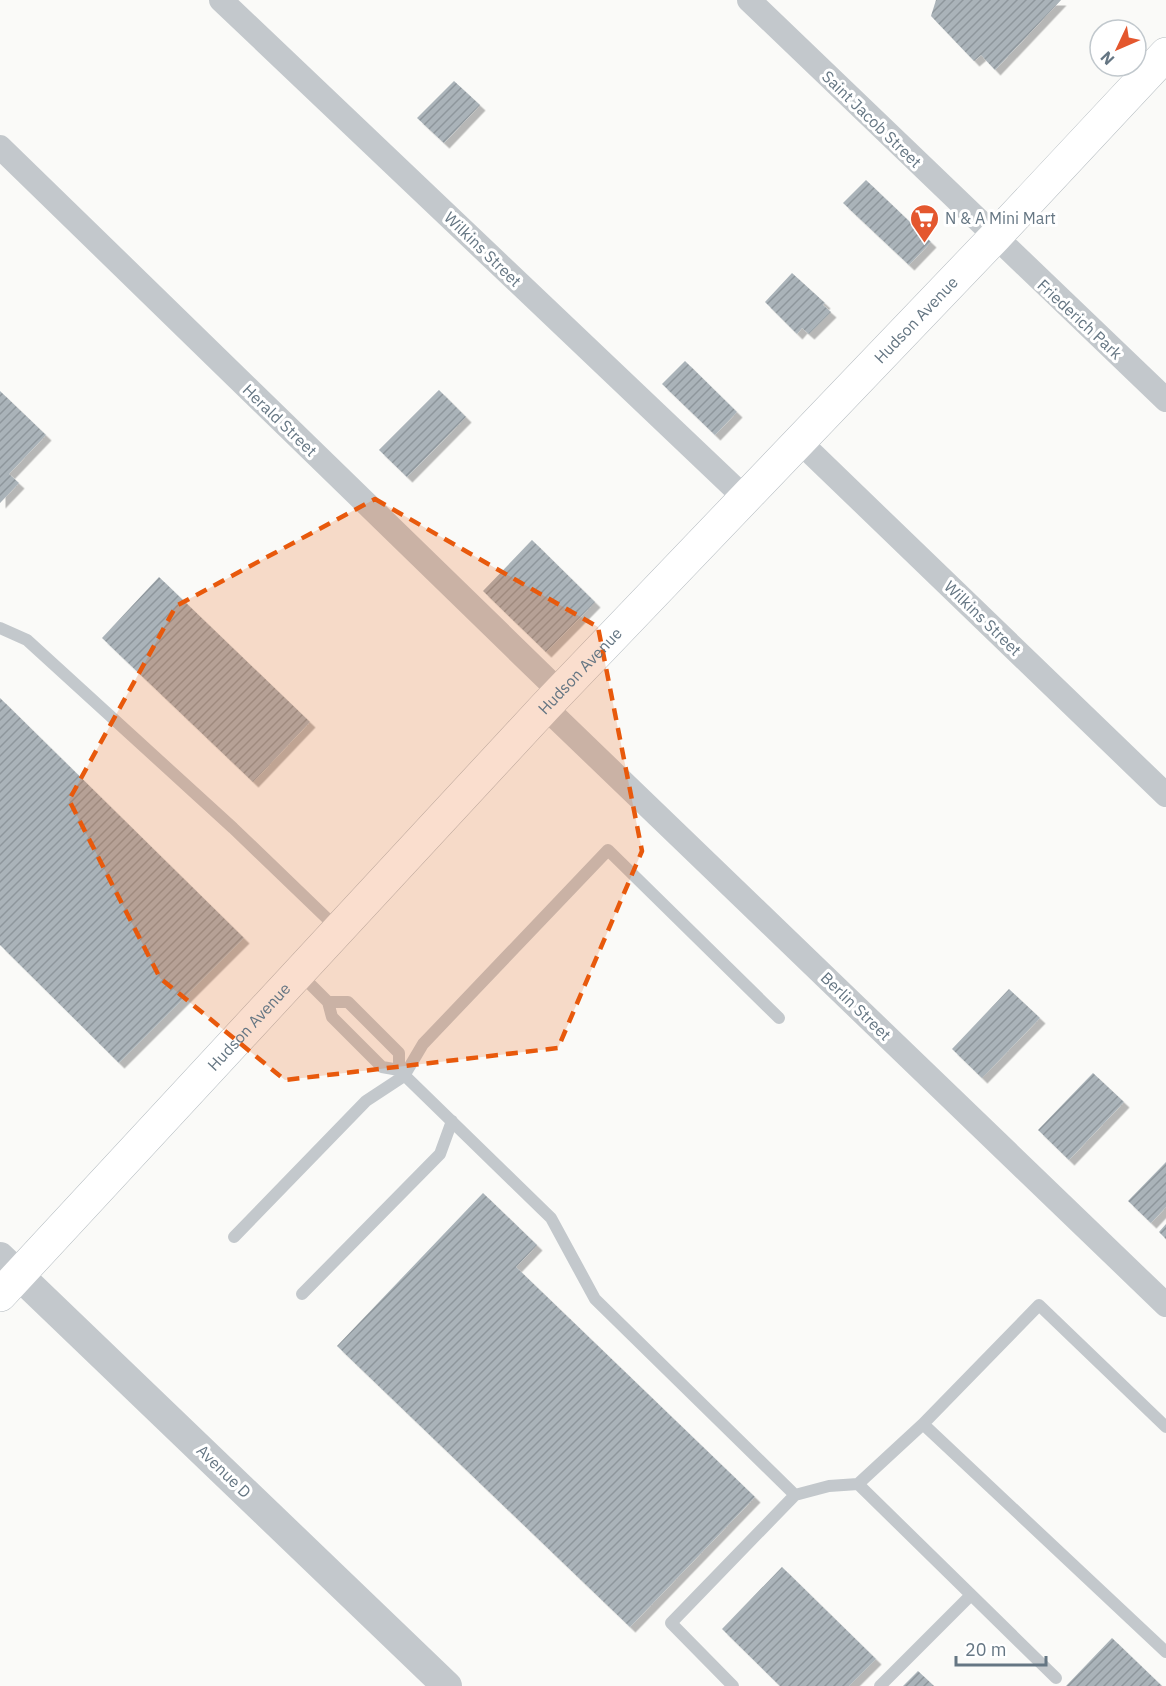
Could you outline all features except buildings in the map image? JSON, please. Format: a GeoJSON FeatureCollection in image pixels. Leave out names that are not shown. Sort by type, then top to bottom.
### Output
{"type":"FeatureCollection","features":[{"type":"Feature","properties":{"kind":"main road","name":"Hudson Avenue"},"geometry":{"type":"LineString","coordinates":[[6,1275],[299,973],[553,700],[995,237],[1166,54]]}},
{"type":"Feature","properties":{"kind":"street","name":"Wilkins Street"},"geometry":{"type":"LineString","coordinates":[[220,0],[746,499]]}},
{"type":"Feature","properties":{"kind":"street","name":"Saint Jacob Street"},"geometry":{"type":"LineString","coordinates":[[748,0],[995,237]]}},
{"type":"Feature","properties":{"kind":"street","name":"Herald Street"},"geometry":{"type":"LineString","coordinates":[[0,147],[553,700]]}},
{"type":"Feature","properties":{"kind":"street","name":"Friederich Park"},"geometry":{"type":"LineString","coordinates":[[995,237],[1166,400]]}},
{"type":"Feature","properties":{"kind":"street","name":"Wilkins Street"},"geometry":{"type":"LineString","coordinates":[[800,442],[1166,795]]}},
{"type":"Feature","properties":{"kind":"street","name":"Berlin Street"},"geometry":{"type":"LineString","coordinates":[[553,700],[1166,1305]]}},
{"type":"Feature","properties":{"kind":"street","name":"Avenue D"},"geometry":{"type":"LineString","coordinates":[[6,1275],[447,1686]]}},
{"type":"Feature","properties":{"kind":"lane"},"geometry":{"type":"LineString","coordinates":[[0,628],[27,640],[233,828],[339,930]]}},
{"type":"Feature","properties":{"kind":"lane"},"geometry":{"type":"LineString","coordinates":[[234,1237],[366,1101],[402,1073],[423,1044],[608,850],[779,1018]]}},
{"type":"Feature","properties":{"kind":"lane"},"geometry":{"type":"LineString","coordinates":[[299,973],[328,1002],[332,1017],[382,1067],[402,1073],[551,1218],[595,1299],[795,1495]]}},
{"type":"Feature","properties":{"kind":"lane"},"geometry":{"type":"LineString","coordinates":[[328,1002],[348,1002],[399,1053],[402,1073]]}},
{"type":"Feature","properties":{"kind":"lane"},"geometry":{"type":"LineString","coordinates":[[302,1294],[440,1154],[452,1121]]}},
{"type":"Feature","properties":{"kind":"lane"},"geometry":{"type":"LineString","coordinates":[[733,1686],[671,1623],[795,1495],[829,1486],[858,1484],[923,1424],[1040,1305],[1166,1427]]}},
{"type":"Feature","properties":{"kind":"lane"},"geometry":{"type":"LineString","coordinates":[[923,1424],[1166,1652]]}},
{"type":"Feature","properties":{"kind":"lane"},"geometry":{"type":"LineString","coordinates":[[858,1484],[1056,1678]]}},
{"type":"Feature","properties":{"kind":"lane"},"geometry":{"type":"LineString","coordinates":[[880,1686],[971,1595]]}},
{"type":"Feature","properties":{"kind":"highlighted area"},"geometry":{"type":"Polygon","coordinates":[[[375,499],[598,627],[642,851],[558,1048],[285,1080],[160,978],[69,800],[176,606],[375,499]]]}},
{"type":"Feature","properties":{"kind":"place","name":"N & A Mini Mart"},"geometry":{"type":"Point","coordinates":[924,244]}}]}
